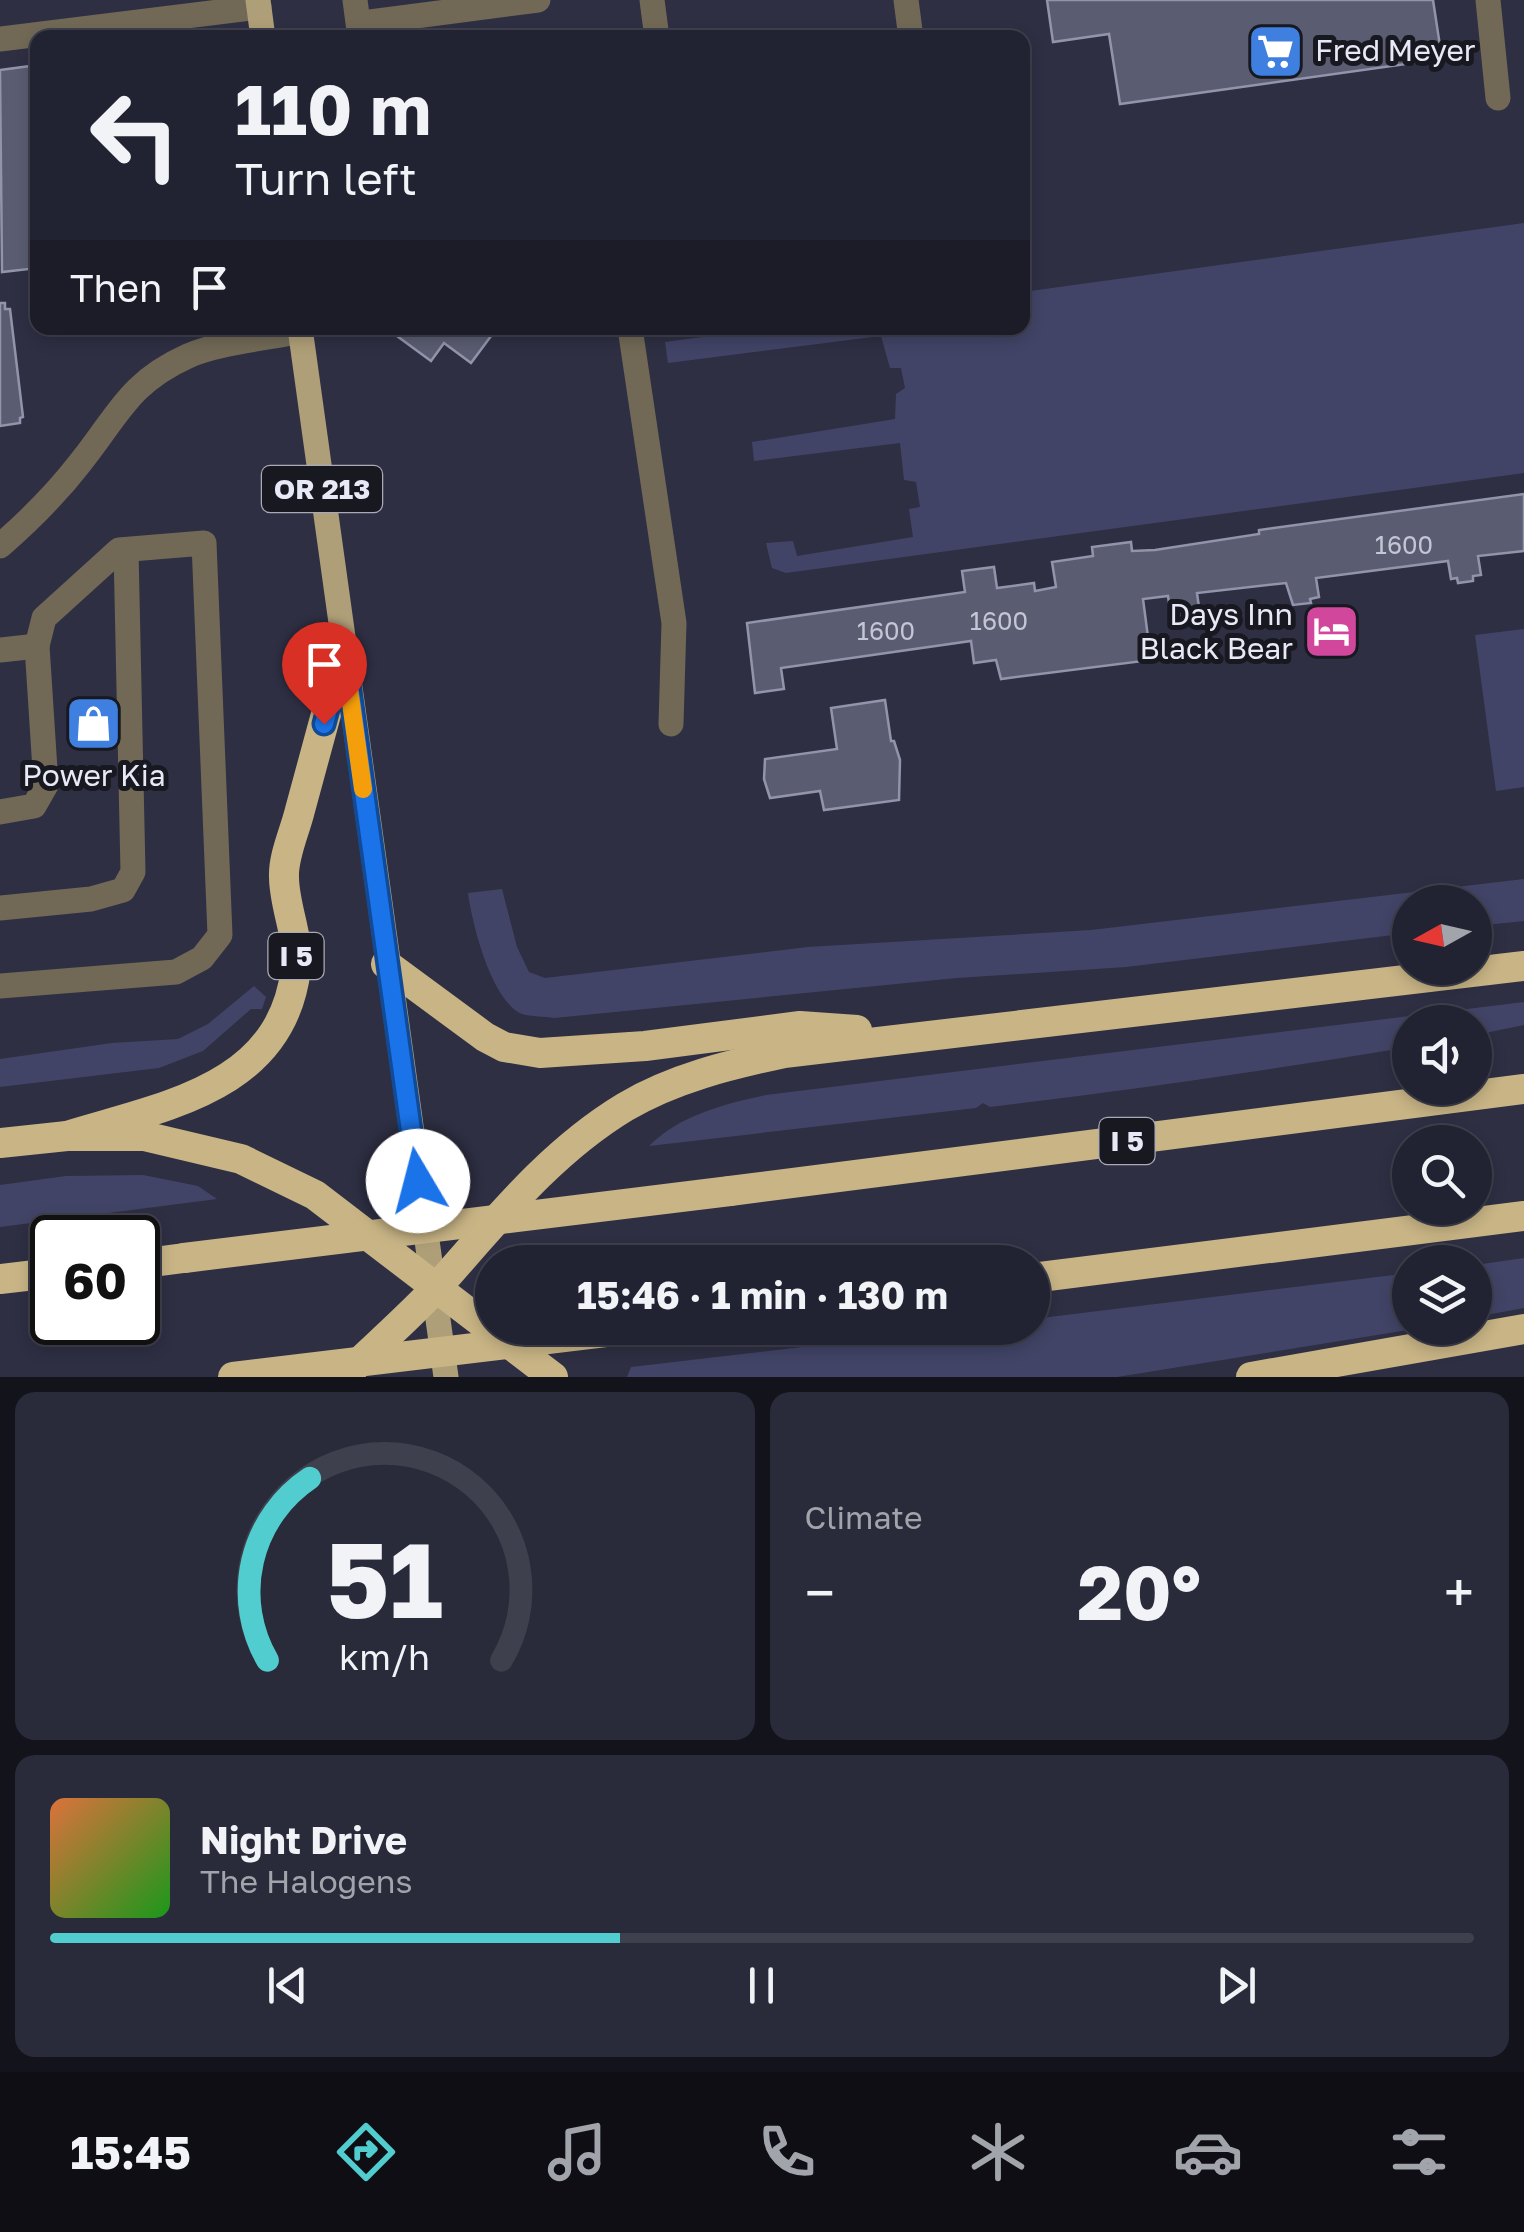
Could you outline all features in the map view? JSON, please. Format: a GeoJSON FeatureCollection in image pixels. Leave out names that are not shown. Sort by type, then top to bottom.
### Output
{"type":"FeatureCollection","features":[{"type":"Feature","properties":{"kind":"highway","name":"I 5"},"geometry":{"type":"LineString","coordinates":[[67,1136],[200,1094],[255,1058],[272,1037],[287,1008],[297,964],[283,875],[344,648]]}},
{"type":"Feature","properties":{"kind":"highway"},"geometry":{"type":"LineString","coordinates":[[386,964],[485,1037],[504,1046],[540,1053],[645,1046],[800,1026],[925,1036]]}},
{"type":"Feature","properties":{"kind":"highway"},"geometry":{"type":"LineString","coordinates":[[344,1377],[434,1290],[529,1184],[583,1136],[662,1089],[723,1066],[784,1053],[1524,966]]}},
{"type":"Feature","properties":{"kind":"highway","name":"I 5"},"geometry":{"type":"LineString","coordinates":[[160,1261],[1524,1088]]}},
{"type":"Feature","properties":{"kind":"highway","name":"I 5"},"geometry":{"type":"LineString","coordinates":[[0,1144],[67,1136],[144,1136],[240,1159],[315,1195],[552,1377]]}},
{"type":"Feature","properties":{"kind":"highway"},"geometry":{"type":"LineString","coordinates":[[1050,1276],[1524,1216]]}},
{"type":"Feature","properties":{"kind":"highway"},"geometry":{"type":"LineString","coordinates":[[0,1279],[30,1276]]}},
{"type":"Feature","properties":{"kind":"highway"},"geometry":{"type":"LineString","coordinates":[[1251,1377],[1524,1329]]}},
{"type":"Feature","properties":{"kind":"highway"},"geometry":{"type":"LineString","coordinates":[[233,1377],[497,1345]]}},
{"type":"Feature","properties":{"kind":"main road"},"geometry":{"type":"LineString","coordinates":[[258,3],[261,30]]}},
{"type":"Feature","properties":{"kind":"main road","name":"OR 213"},"geometry":{"type":"LineString","coordinates":[[301,335],[434,1290]]}},
{"type":"Feature","properties":{"kind":"main road"},"geometry":{"type":"LineString","coordinates":[[434,1290],[446,1377]]}},
{"type":"Feature","properties":{"kind":"street"},"geometry":{"type":"LineString","coordinates":[[358,15],[370,22],[538,0]]}},
{"type":"Feature","properties":{"kind":"street"},"geometry":{"type":"LineString","coordinates":[[652,0],[654,30]]}},
{"type":"Feature","properties":{"kind":"street"},"geometry":{"type":"LineString","coordinates":[[906,0],[910,30]]}},
{"type":"Feature","properties":{"kind":"street"},"geometry":{"type":"LineString","coordinates":[[1488,0],[1498,98]]}},
{"type":"Feature","properties":{"kind":"street"},"geometry":{"type":"LineString","coordinates":[[131,30],[258,3]]}},
{"type":"Feature","properties":{"kind":"street"},"geometry":{"type":"LineString","coordinates":[[0,39],[30,37]]}},
{"type":"Feature","properties":{"kind":"street"},"geometry":{"type":"LineString","coordinates":[[0,546],[41,510],[83,460],[120,405],[152,375],[191,354],[274,335]]}},
{"type":"Feature","properties":{"kind":"street"},"geometry":{"type":"LineString","coordinates":[[631,335],[674,623],[672,724]]}},
{"type":"Feature","properties":{"kind":"street"},"geometry":{"type":"LineString","coordinates":[[0,812],[34,806],[46,784],[37,646],[44,618],[119,550],[204,543],[220,935],[202,958],[176,972],[0,986]]}},
{"type":"Feature","properties":{"kind":"street"},"geometry":{"type":"LineString","coordinates":[[0,908],[90,899],[124,890],[133,872],[126,550]]}},
{"type":"Feature","properties":{"kind":"street"},"geometry":{"type":"LineString","coordinates":[[0,650],[37,646]]}},
{"type":"Feature","properties":{"kind":"shaded area"},"geometry":{"type":"Polygon","coordinates":[[[1524,223],[1524,473],[786,573],[772,568],[766,543],[793,541],[797,556],[913,537],[909,509],[920,507],[916,482],[904,480],[900,443],[754,461],[752,442],[895,419],[896,394],[905,388],[901,368],[890,368],[881,336],[668,363],[665,342],[717,335],[1030,335],[1030,291],[1524,223]]]}},
{"type":"Feature","properties":{"kind":"shaded area"},"geometry":{"type":"Polygon","coordinates":[[[1524,629],[1524,787],[1496,791],[1475,635],[1524,629]]]}},
{"type":"Feature","properties":{"kind":"shaded area"},"geometry":{"type":"Polygon","coordinates":[[[1524,879],[1524,921],[1492,924],[1492,885],[1473,885],[1524,879]]]}},
{"type":"Feature","properties":{"kind":"shaded area"},"geometry":{"type":"Polygon","coordinates":[[[502,889],[517,947],[529,972],[545,978],[808,947],[1091,930],[1392,895],[1392,935],[1126,967],[957,978],[554,1018],[522,1014],[501,994],[479,941],[468,893],[502,889]]]}},
{"type":"Feature","properties":{"kind":"shaded area"},"geometry":{"type":"Polygon","coordinates":[[[254,986],[266,997],[262,1009],[251,1009],[203,1051],[159,1068],[0,1087],[0,1059],[112,1043],[178,1039],[208,1024],[254,986]]]}},
{"type":"Feature","properties":{"kind":"shaded area"},"geometry":{"type":"Polygon","coordinates":[[[1524,1002],[1524,1025],[1492,1032],[1492,1006],[1524,1002]]]}},
{"type":"Feature","properties":{"kind":"shaded area"},"geometry":{"type":"Polygon","coordinates":[[[1392,1018],[1392,1050],[1095,1094],[990,1107],[983,1103],[976,1108],[649,1146],[689,1119],[766,1095],[1392,1018]]]}},
{"type":"Feature","properties":{"kind":"shaded area"},"geometry":{"type":"Polygon","coordinates":[[[143,1175],[198,1186],[217,1199],[93,1215],[30,1215],[30,1223],[0,1227],[0,1185],[66,1176],[143,1175]]]}},
{"type":"Feature","properties":{"kind":"shaded area"},"geometry":{"type":"Polygon","coordinates":[[[1524,1258],[1524,1308],[1492,1314],[1492,1263],[1524,1258]]]}},
{"type":"Feature","properties":{"kind":"shaded area"},"geometry":{"type":"Polygon","coordinates":[[[1392,1275],[1392,1333],[1117,1377],[627,1377],[631,1367],[819,1345],[1050,1345],[1050,1317],[1392,1275]]]}},
{"type":"Feature","properties":{"kind":"building","name":"Fred Meyer"},"geometry":{"type":"Polygon","coordinates":[[[1047,0],[1433,0],[1442,59],[1120,104],[1109,34],[1053,42],[1047,0]]]}},
{"type":"Feature","properties":{"kind":"building"},"geometry":{"type":"Polygon","coordinates":[[[30,66],[30,269],[2,272],[0,70],[30,66]]]}},
{"type":"Feature","properties":{"kind":"building"},"geometry":{"type":"Polygon","coordinates":[[[0,303],[10,309],[23,417],[20,423],[0,426],[0,303]]]}},
{"type":"Feature","properties":{"kind":"building"},"geometry":{"type":"Polygon","coordinates":[[[396,335],[492,335],[471,363],[444,343],[431,361],[396,335]]]}},
{"type":"Feature","properties":{"kind":"building"},"geometry":{"type":"Polygon","coordinates":[[[1524,494],[1524,551],[1478,556],[1481,575],[1473,576],[1473,581],[1458,583],[1457,578],[1451,579],[1448,561],[1316,578],[1319,597],[1310,599],[1311,603],[1293,605],[1286,583],[1197,593],[1200,614],[1171,618],[1168,596],[1143,599],[1151,660],[1001,679],[996,660],[974,663],[971,641],[781,668],[784,689],[755,693],[747,623],[965,592],[962,571],[994,567],[997,588],[1034,583],[1035,591],[1056,587],[1052,562],[1093,556],[1092,547],[1131,542],[1132,551],[1155,550],[1259,534],[1259,530],[1524,494]]]}},
{"type":"Feature","properties":{"kind":"building"},"geometry":{"type":"Polygon","coordinates":[[[885,700],[891,741],[900,760],[899,800],[824,810],[820,791],[770,798],[764,779],[765,759],[837,749],[831,708],[885,700]]]}},
{"type":"Feature","properties":{"kind":"slow traffic"},"geometry":{"type":"LineString","coordinates":[[346,667],[363,789]]}},
{"type":"Feature","properties":{"kind":"place","name":"Fred Meyer"},"geometry":{"type":"Point","coordinates":[1276,51]}},
{"type":"Feature","properties":{"kind":"place","name":"Days Inn Black Bear"},"geometry":{"type":"Point","coordinates":[1332,632]}},
{"type":"Feature","properties":{"kind":"place","name":"Power Kia"},"geometry":{"type":"Point","coordinates":[94,724]}},
{"type":"Feature","properties":{"kind":"route"},"geometry":{"type":"LineString","coordinates":[[324,724],[344,648],[418,1181]]}}]}
